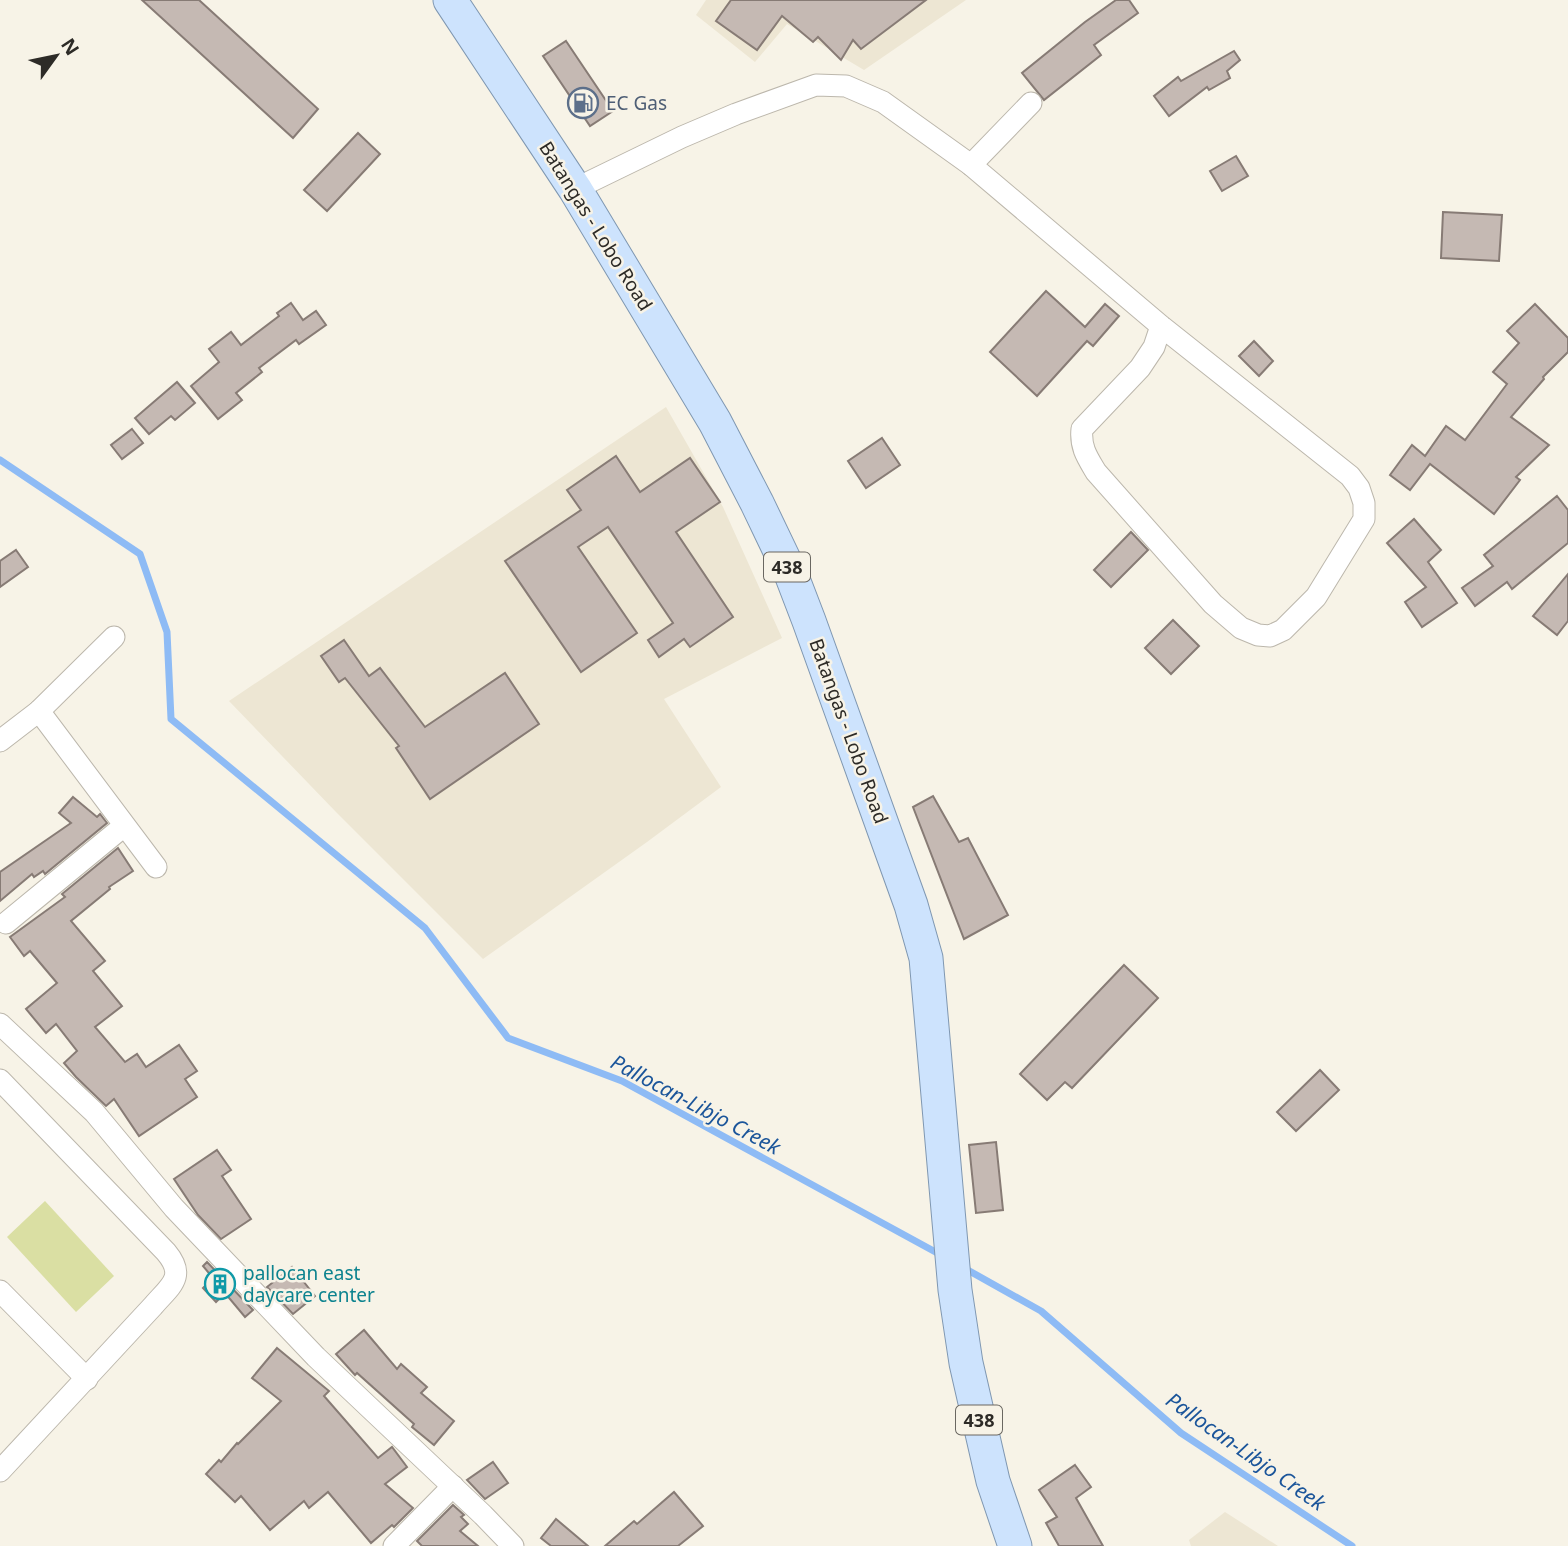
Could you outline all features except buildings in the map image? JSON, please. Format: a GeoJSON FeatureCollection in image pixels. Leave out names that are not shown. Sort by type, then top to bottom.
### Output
{"type":"FeatureCollection","features":[{"type":"Feature","properties":{"kind":"main road","name":"Batangas - Lobo Road"},"geometry":{"type":"LineString","coordinates":[[450,0],[575,189],[715,422],[791,574],[812,631],[911,905],[926,958],[955,1290],[966,1363],[993,1481],[1015,1546]]}},
{"type":"Feature","properties":{"kind":"street"},"geometry":{"type":"LineString","coordinates":[[575,189],[693,132],[816,85],[846,86],[883,102],[971,166],[1161,326],[1350,476],[1359,488],[1364,503],[1364,519],[1316,597],[1283,631],[1270,636],[1258,635],[1241,628],[1213,604],[1096,472],[1083,451],[1082,429],[1140,368],[1154,347],[1161,326]]}},
{"type":"Feature","properties":{"kind":"street"},"geometry":{"type":"LineString","coordinates":[[971,166],[1031,103]]}},
{"type":"Feature","properties":{"kind":"street"},"geometry":{"type":"LineString","coordinates":[[0,741],[38,711],[114,638]]}},
{"type":"Feature","properties":{"kind":"street"},"geometry":{"type":"LineString","coordinates":[[38,711],[156,867]]}},
{"type":"Feature","properties":{"kind":"street"},"geometry":{"type":"LineString","coordinates":[[6,923],[124,826]]}},
{"type":"Feature","properties":{"kind":"street"},"geometry":{"type":"LineString","coordinates":[[0,1024],[94,1112],[174,1208],[316,1357],[513,1546]]}},
{"type":"Feature","properties":{"kind":"street"},"geometry":{"type":"LineString","coordinates":[[0,1080],[166,1252],[174,1261],[177,1270],[169,1288],[0,1471]]}},
{"type":"Feature","properties":{"kind":"street"},"geometry":{"type":"LineString","coordinates":[[0,1291],[87,1379]]}},
{"type":"Feature","properties":{"kind":"street"},"geometry":{"type":"LineString","coordinates":[[394,1546],[453,1486]]}},
{"type":"Feature","properties":{"kind":"shaded area"},"geometry":{"type":"Polygon","coordinates":[[[706,0],[966,0],[864,70],[787,24],[755,62],[696,15],[706,0]]]}},
{"type":"Feature","properties":{"kind":"shaded area"},"geometry":{"type":"Polygon","coordinates":[[[666,407],[723,507],[782,638],[664,699],[721,787],[483,959],[229,701],[666,407]]]}},
{"type":"Feature","properties":{"kind":"shaded area"},"geometry":{"type":"Polygon","coordinates":[[[1225,1512],[1278,1546],[1191,1546],[1189,1540],[1225,1512]]]}},
{"type":"Feature","properties":{"kind":"green space"},"geometry":{"type":"Polygon","coordinates":[[[45,1201],[114,1276],[76,1312],[7,1237],[45,1201]]]}},
{"type":"Feature","properties":{"kind":"waterway","name":"Pallocan-Libjo Creek"},"geometry":{"type":"LineString","coordinates":[[0,460],[140,554],[167,632],[171,719],[425,928],[508,1038],[622,1081],[941,1255]]}},
{"type":"Feature","properties":{"kind":"waterway","name":"Pallocan-Libjo Creek"},"geometry":{"type":"LineString","coordinates":[[964,1268],[1041,1311],[1181,1433],[1352,1546]]}},
{"type":"Feature","properties":{"kind":"place","name":"EC Gas"},"geometry":{"type":"Point","coordinates":[583,103]}},
{"type":"Feature","properties":{"kind":"place","name":"pallocan east daycare center"},"geometry":{"type":"Point","coordinates":[220,1284]}}]}
